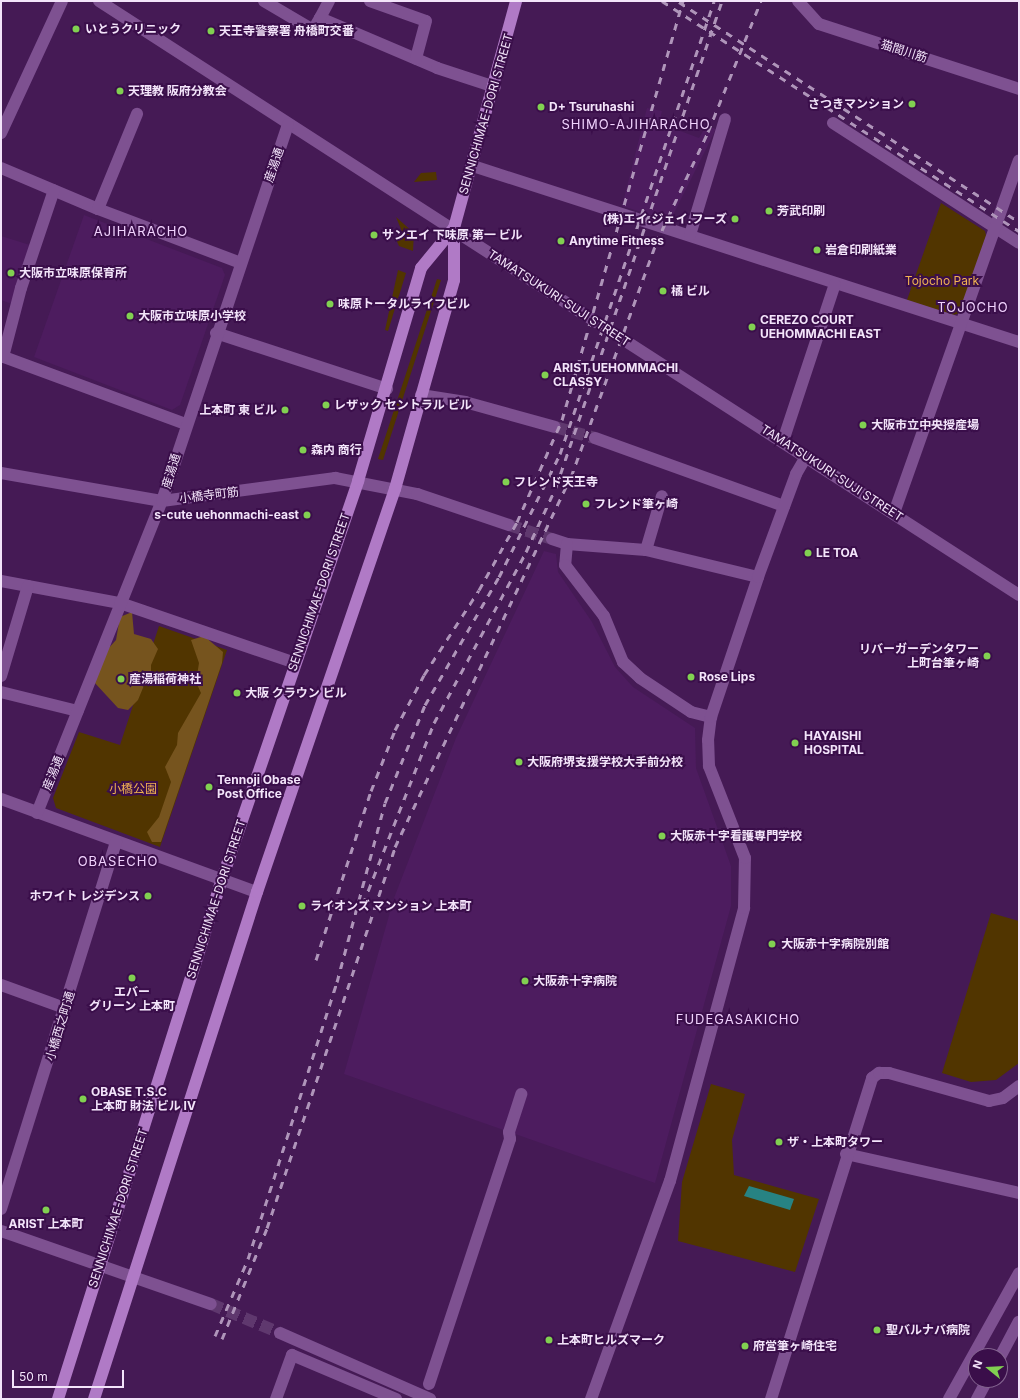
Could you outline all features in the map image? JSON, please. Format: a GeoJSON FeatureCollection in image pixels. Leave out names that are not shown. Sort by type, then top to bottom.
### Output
{"type":"FeatureCollection","features":[{"type":"Feature","properties":{"kind":"main road","name":"SENNICHIMAE-DORI STREET"},"geometry":{"type":"LineString","coordinates":[[94,1399],[256,892],[395,489],[454,280],[454,228],[495,87],[516,1]]}},
{"type":"Feature","properties":{"kind":"main road","name":"SENNICHIMAE-DORI STREET"},"geometry":{"type":"LineString","coordinates":[[58,1399],[222,879],[294,663],[358,481],[387,389],[421,268],[454,228]]}},
{"type":"Feature","properties":{"kind":"street"},"geometry":{"type":"LineString","coordinates":[[1,133],[62,1]]}},
{"type":"Feature","properties":{"kind":"street","name":"TAMATSUKURI-SUJI STREET"},"geometry":{"type":"LineString","coordinates":[[99,1],[288,124],[454,228],[488,254],[894,513],[1019,595]]}},
{"type":"Feature","properties":{"kind":"street"},"geometry":{"type":"LineString","coordinates":[[264,1],[313,30],[329,1]]}},
{"type":"Feature","properties":{"kind":"street"},"geometry":{"type":"LineString","coordinates":[[370,1],[426,21],[416,59]]}},
{"type":"Feature","properties":{"kind":"street","name":"猫間川筋"},"geometry":{"type":"LineString","coordinates":[[798,1],[819,24],[1019,89]]}},
{"type":"Feature","properties":{"kind":"street"},"geometry":{"type":"LineString","coordinates":[[320,18],[416,59],[495,87]]}},
{"type":"Feature","properties":{"kind":"street"},"geometry":{"type":"LineString","coordinates":[[98,209],[137,114]]}},
{"type":"Feature","properties":{"kind":"street"},"geometry":{"type":"LineString","coordinates":[[690,235],[726,119]]}},
{"type":"Feature","properties":{"kind":"street"},"geometry":{"type":"LineString","coordinates":[[833,122],[1019,243]]}},
{"type":"Feature","properties":{"kind":"street","name":"産湯通"},"geometry":{"type":"LineString","coordinates":[[37,813],[162,501],[216,333],[288,124]]}},
{"type":"Feature","properties":{"kind":"street"},"geometry":{"type":"LineString","coordinates":[[894,513],[963,323],[1019,160]]}},
{"type":"Feature","properties":{"kind":"street"},"geometry":{"type":"LineString","coordinates":[[473,166],[690,235],[835,284],[963,323],[1019,342]]}},
{"type":"Feature","properties":{"kind":"street"},"geometry":{"type":"LineString","coordinates":[[1,168],[98,209],[241,263]]}},
{"type":"Feature","properties":{"kind":"street"},"geometry":{"type":"LineString","coordinates":[[54,190],[21,288],[2,357],[186,424]]}},
{"type":"Feature","properties":{"kind":"street"},"geometry":{"type":"LineString","coordinates":[[783,442],[835,284]]}},
{"type":"Feature","properties":{"kind":"street"},"geometry":{"type":"LineString","coordinates":[[216,333],[387,389]]}},
{"type":"Feature","properties":{"kind":"street"},"geometry":{"type":"LineString","coordinates":[[421,395],[465,402],[555,427]]}},
{"type":"Feature","properties":{"kind":"street"},"geometry":{"type":"LineString","coordinates":[[595,438],[784,506]]}},
{"type":"Feature","properties":{"kind":"street"},"geometry":{"type":"LineString","coordinates":[[591,1399],[670,1181],[744,908],[745,858],[709,766],[711,717],[758,577],[784,506],[806,457]]}},
{"type":"Feature","properties":{"kind":"street","name":"小橋寺町筋"},"geometry":{"type":"LineString","coordinates":[[1,473],[162,501],[335,478],[395,489],[509,525]]}},
{"type":"Feature","properties":{"kind":"street"},"geometry":{"type":"LineString","coordinates":[[646,550],[662,496]]}},
{"type":"Feature","properties":{"kind":"street"},"geometry":{"type":"LineString","coordinates":[[552,539],[567,544],[646,550],[758,577]]}},
{"type":"Feature","properties":{"kind":"street"},"geometry":{"type":"LineString","coordinates":[[567,544],[565,564],[604,616],[623,662],[640,678],[691,712],[711,717]]}},
{"type":"Feature","properties":{"kind":"street"},"geometry":{"type":"LineString","coordinates":[[1,581],[120,603],[294,663]]}},
{"type":"Feature","properties":{"kind":"street"},"geometry":{"type":"LineString","coordinates":[[999,582],[1019,587]]}},
{"type":"Feature","properties":{"kind":"street"},"geometry":{"type":"LineString","coordinates":[[1,676],[28,586]]}},
{"type":"Feature","properties":{"kind":"street"},"geometry":{"type":"LineString","coordinates":[[1,692],[78,711]]}},
{"type":"Feature","properties":{"kind":"street"},"geometry":{"type":"LineString","coordinates":[[1,801],[256,892]]}},
{"type":"Feature","properties":{"kind":"street","name":"小橋西之町通"},"geometry":{"type":"LineString","coordinates":[[1,1209],[116,842]]}},
{"type":"Feature","properties":{"kind":"street"},"geometry":{"type":"LineString","coordinates":[[1,985],[65,1008]]}},
{"type":"Feature","properties":{"kind":"street"},"geometry":{"type":"LineString","coordinates":[[771,1399],[846,1154],[872,1078],[879,1073],[889,1073],[989,1100],[1003,1098],[1019,1086]]}},
{"type":"Feature","properties":{"kind":"street"},"geometry":{"type":"LineString","coordinates":[[429,1384],[510,1139],[509,1132],[521,1094]]}},
{"type":"Feature","properties":{"kind":"street"},"geometry":{"type":"LineString","coordinates":[[846,1154],[1019,1193]]}},
{"type":"Feature","properties":{"kind":"street"},"geometry":{"type":"LineString","coordinates":[[1,1231],[211,1304]]}},
{"type":"Feature","properties":{"kind":"street"},"geometry":{"type":"LineString","coordinates":[[949,1399],[1019,1273]]}},
{"type":"Feature","properties":{"kind":"street"},"geometry":{"type":"LineString","coordinates":[[1005,1348],[1019,1322]]}},
{"type":"Feature","properties":{"kind":"street"},"geometry":{"type":"LineString","coordinates":[[280,1333],[430,1399]]}},
{"type":"Feature","properties":{"kind":"street"},"geometry":{"type":"LineString","coordinates":[[276,1399],[292,1355],[396,1399],[402,1387]]}},
{"type":"Feature","properties":{"kind":"street"},"geometry":{"type":"LineString","coordinates":[[977,1399],[983,1388]]}},
{"type":"Feature","properties":{"kind":"shaded area"},"geometry":{"type":"Polygon","coordinates":[[[647,108],[662,111],[659,123],[699,138],[706,126],[716,129],[670,221],[622,206],[647,108]]]}},
{"type":"Feature","properties":{"kind":"shaded area","name":"大阪市立味原小学校"},"geometry":{"type":"Polygon","coordinates":[[[84,215],[222,268],[225,275],[180,405],[172,410],[34,357],[84,215]]]}},
{"type":"Feature","properties":{"kind":"shaded area","name":"大阪市立味原保育所"},"geometry":{"type":"Polygon","coordinates":[[[1,236],[30,245],[12,304],[1,300],[1,236]]]}},
{"type":"Feature","properties":{"kind":"shaded area"},"geometry":{"type":"Polygon","coordinates":[[[544,551],[556,554],[558,572],[592,622],[615,667],[633,687],[695,728],[696,768],[731,866],[731,906],[655,1183],[344,1074],[394,898],[456,738],[544,551]]]}},
{"type":"Feature","properties":{"kind":"shaded area"},"geometry":{"type":"Polygon","coordinates":[[[132,612],[134,634],[151,639],[158,649],[151,665],[151,679],[145,683],[138,700],[128,710],[118,708],[94,682],[97,661],[116,640],[120,617],[132,612]]]}},
{"type":"Feature","properties":{"kind":"shaded area"},"geometry":{"type":"Polygon","coordinates":[[[204,636],[223,652],[222,663],[161,842],[152,842],[147,832],[159,817],[171,782],[165,767],[177,745],[178,733],[201,693],[196,682],[199,663],[191,640],[204,636]]]}},
{"type":"Feature","properties":{"kind":"shaded area"},"geometry":{"type":"Polygon","coordinates":[[[749,1186],[794,1199],[790,1210],[744,1196],[749,1186]]]}},
{"type":"Feature","properties":{"kind":"green space"},"geometry":{"type":"Polygon","coordinates":[[[436,172],[437,180],[414,182],[421,173],[436,172]]]}},
{"type":"Feature","properties":{"kind":"green space","name":"Tojocho Park"},"geometry":{"type":"Polygon","coordinates":[[[941,203],[985,231],[986,236],[960,313],[953,315],[907,300],[941,203]]]}},
{"type":"Feature","properties":{"kind":"green space"},"geometry":{"type":"Polygon","coordinates":[[[396,217],[414,233],[413,251],[399,246],[395,237],[403,234],[396,217]]]}},
{"type":"Feature","properties":{"kind":"green space"},"geometry":{"type":"Polygon","coordinates":[[[398,270],[406,273],[388,331],[385,330],[398,270]]]}},
{"type":"Feature","properties":{"kind":"green space"},"geometry":{"type":"Polygon","coordinates":[[[437,279],[441,280],[383,460],[378,459],[437,279]]]}},
{"type":"Feature","properties":{"kind":"green space","name":"小橋公園"},"geometry":{"type":"Polygon","coordinates":[[[159,626],[227,650],[160,847],[56,808],[53,798],[79,732],[120,745],[159,626]]]}},
{"type":"Feature","properties":{"kind":"green space"},"geometry":{"type":"Polygon","coordinates":[[[991,913],[1019,921],[1019,1063],[996,1080],[971,1082],[942,1073],[991,913]]]}},
{"type":"Feature","properties":{"kind":"green space"},"geometry":{"type":"Polygon","coordinates":[[[711,1084],[745,1094],[732,1140],[734,1175],[819,1199],[795,1272],[678,1241],[682,1182],[711,1084]]]}},
{"type":"Feature","properties":{"kind":"tunnel"},"geometry":{"type":"LineString","coordinates":[[555,427],[595,438]]}},
{"type":"Feature","properties":{"kind":"tunnel"},"geometry":{"type":"LineString","coordinates":[[509,525],[552,539]]}},
{"type":"Feature","properties":{"kind":"tunnel"},"geometry":{"type":"LineString","coordinates":[[211,1304],[280,1333]]}},
{"type":"Feature","properties":{"kind":"railway"},"geometry":{"type":"LineString","coordinates":[[662,1],[1019,231]]}},
{"type":"Feature","properties":{"kind":"railway"},"geometry":{"type":"LineString","coordinates":[[316,960],[371,791],[395,730],[424,675],[479,590],[517,522],[562,420],[683,1]]}},
{"type":"Feature","properties":{"kind":"railway"},"geometry":{"type":"LineString","coordinates":[[215,1336],[248,1259],[337,982],[385,803],[425,705],[499,577],[560,454],[714,1]]}},
{"type":"Feature","properties":{"kind":"railway"},"geometry":{"type":"LineString","coordinates":[[363,904],[434,723],[526,552],[556,487],[722,1]]}},
{"type":"Feature","properties":{"kind":"railway"},"geometry":{"type":"LineString","coordinates":[[222,1339],[267,1228],[395,847],[571,477],[656,243],[708,132],[761,1]]}},
{"type":"Feature","properties":{"kind":"railway"},"geometry":{"type":"LineString","coordinates":[[679,2],[1019,222]]}},
{"type":"Feature","properties":{"kind":"place","name":"いとうクリニック"},"geometry":{"type":"Point","coordinates":[76,29]}},
{"type":"Feature","properties":{"kind":"place","name":"天王寺警察署 舟橋町交番"},"geometry":{"type":"Point","coordinates":[211,31]}},
{"type":"Feature","properties":{"kind":"place","name":"天理教 阪府分教会"},"geometry":{"type":"Point","coordinates":[120,91]}},
{"type":"Feature","properties":{"kind":"place","name":"さつきマンション"},"geometry":{"type":"Point","coordinates":[912,104]}},
{"type":"Feature","properties":{"kind":"place","name":"D+ Tsuruhashi"},"geometry":{"type":"Point","coordinates":[541,107]}},
{"type":"Feature","properties":{"kind":"place","name":"芳武印刷"},"geometry":{"type":"Point","coordinates":[769,211]}},
{"type":"Feature","properties":{"kind":"place","name":"(株)エイ.ジェイ.フーズ"},"geometry":{"type":"Point","coordinates":[735,219]}},
{"type":"Feature","properties":{"kind":"place","name":"サンエイ 下味原 第一 ビル"},"geometry":{"type":"Point","coordinates":[374,235]}},
{"type":"Feature","properties":{"kind":"place","name":"Anytime Fitness"},"geometry":{"type":"Point","coordinates":[561,241]}},
{"type":"Feature","properties":{"kind":"place","name":"岩倉印刷紙業"},"geometry":{"type":"Point","coordinates":[817,250]}},
{"type":"Feature","properties":{"kind":"place","name":"大阪市立味原保育所"},"geometry":{"type":"Point","coordinates":[11,273]}},
{"type":"Feature","properties":{"kind":"place","name":"橘 ビル"},"geometry":{"type":"Point","coordinates":[663,291]}},
{"type":"Feature","properties":{"kind":"place","name":"味原トータルライフビル"},"geometry":{"type":"Point","coordinates":[330,304]}},
{"type":"Feature","properties":{"kind":"place","name":"大阪市立味原小学校"},"geometry":{"type":"Point","coordinates":[130,316]}},
{"type":"Feature","properties":{"kind":"place","name":"CEREZO COURT UEHOMMACHI EAST"},"geometry":{"type":"Point","coordinates":[752,327]}},
{"type":"Feature","properties":{"kind":"place","name":"ARIST UEHOMMACHI CLASSY"},"geometry":{"type":"Point","coordinates":[545,375]}},
{"type":"Feature","properties":{"kind":"place","name":"レザック セントラル ビル"},"geometry":{"type":"Point","coordinates":[326,405]}},
{"type":"Feature","properties":{"kind":"place","name":"上本町 東 ビル"},"geometry":{"type":"Point","coordinates":[285,410]}},
{"type":"Feature","properties":{"kind":"place","name":"大阪市立中央授産場"},"geometry":{"type":"Point","coordinates":[863,425]}},
{"type":"Feature","properties":{"kind":"place","name":"森内 商行"},"geometry":{"type":"Point","coordinates":[303,450]}},
{"type":"Feature","properties":{"kind":"place","name":"フレンド天王寺"},"geometry":{"type":"Point","coordinates":[506,482]}},
{"type":"Feature","properties":{"kind":"place","name":"フレンド筆ヶ崎"},"geometry":{"type":"Point","coordinates":[586,504]}},
{"type":"Feature","properties":{"kind":"place","name":"s-cute uehonmachi-east"},"geometry":{"type":"Point","coordinates":[307,515]}},
{"type":"Feature","properties":{"kind":"place","name":"LE TOA"},"geometry":{"type":"Point","coordinates":[808,553]}},
{"type":"Feature","properties":{"kind":"place","name":"リバーガーデンタワー 上町台筆ヶ崎"},"geometry":{"type":"Point","coordinates":[987,656]}},
{"type":"Feature","properties":{"kind":"place","name":"Rose Lips"},"geometry":{"type":"Point","coordinates":[691,677]}},
{"type":"Feature","properties":{"kind":"place","name":"産湯稲荷神社"},"geometry":{"type":"Point","coordinates":[121,679]}},
{"type":"Feature","properties":{"kind":"place","name":"大阪 クラウン ビル"},"geometry":{"type":"Point","coordinates":[237,693]}},
{"type":"Feature","properties":{"kind":"place","name":"HAYAISHI HOSPITAL"},"geometry":{"type":"Point","coordinates":[795,743]}},
{"type":"Feature","properties":{"kind":"place","name":"大阪府堺支援学校大手前分校"},"geometry":{"type":"Point","coordinates":[519,762]}},
{"type":"Feature","properties":{"kind":"place","name":"Tennoji Obase Post Office"},"geometry":{"type":"Point","coordinates":[209,787]}},
{"type":"Feature","properties":{"kind":"place","name":"大阪赤十字看護専門学校"},"geometry":{"type":"Point","coordinates":[662,836]}},
{"type":"Feature","properties":{"kind":"place","name":"ホワイト レジデンス"},"geometry":{"type":"Point","coordinates":[148,896]}},
{"type":"Feature","properties":{"kind":"place","name":"ライオンズ マンション 上本町"},"geometry":{"type":"Point","coordinates":[302,906]}},
{"type":"Feature","properties":{"kind":"place","name":"大阪赤十字病院別館"},"geometry":{"type":"Point","coordinates":[772,944]}},
{"type":"Feature","properties":{"kind":"place","name":"エバー グリーン 上本町"},"geometry":{"type":"Point","coordinates":[132,978]}},
{"type":"Feature","properties":{"kind":"place","name":"大阪赤十字病院"},"geometry":{"type":"Point","coordinates":[525,981]}},
{"type":"Feature","properties":{"kind":"place","name":"OBASE T.S.C 上本町 財法 ビル IV"},"geometry":{"type":"Point","coordinates":[83,1099]}},
{"type":"Feature","properties":{"kind":"place","name":"ザ・上本町タワー"},"geometry":{"type":"Point","coordinates":[779,1142]}},
{"type":"Feature","properties":{"kind":"place","name":"ARIST 上本町"},"geometry":{"type":"Point","coordinates":[46,1210]}},
{"type":"Feature","properties":{"kind":"place","name":"聖バルナバ病院"},"geometry":{"type":"Point","coordinates":[877,1330]}},
{"type":"Feature","properties":{"kind":"place","name":"上本町ヒルズマーク"},"geometry":{"type":"Point","coordinates":[549,1340]}},
{"type":"Feature","properties":{"kind":"place","name":"府営筆ヶ崎住宅"},"geometry":{"type":"Point","coordinates":[745,1346]}},
{"type":"Feature","properties":{"kind":"district","name":"SHIMO-AJIHARACHO"},"geometry":{"type":"Point","coordinates":[636,124]}},
{"type":"Feature","properties":{"kind":"district","name":"AJIHARACHO"},"geometry":{"type":"Point","coordinates":[141,231]}},
{"type":"Feature","properties":{"kind":"district","name":"TOJOCHO"},"geometry":{"type":"Point","coordinates":[973,307]}},
{"type":"Feature","properties":{"kind":"district","name":"OBASECHO"},"geometry":{"type":"Point","coordinates":[118,861]}},
{"type":"Feature","properties":{"kind":"district","name":"FUDEGASAKICHO"},"geometry":{"type":"Point","coordinates":[738,1019]}}]}
